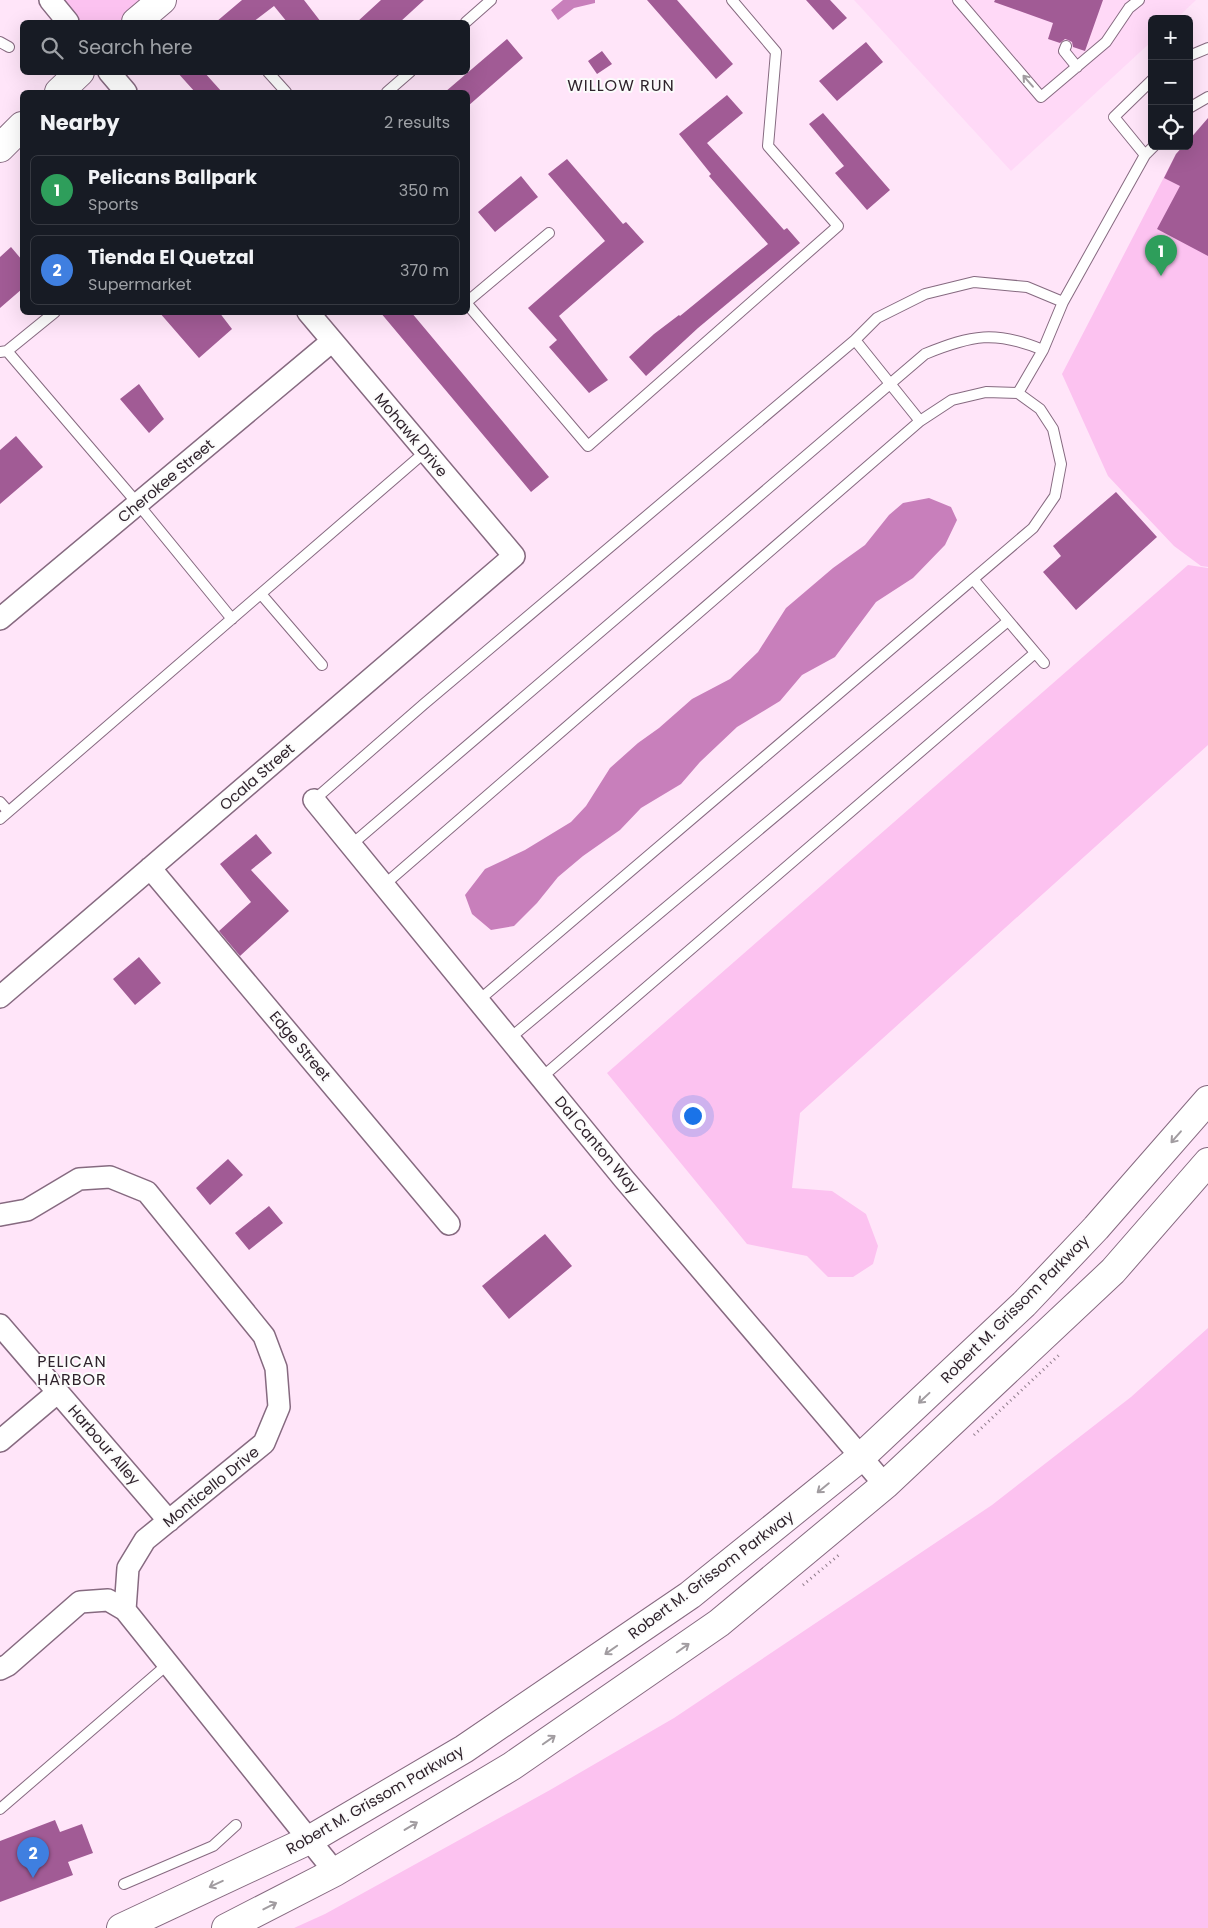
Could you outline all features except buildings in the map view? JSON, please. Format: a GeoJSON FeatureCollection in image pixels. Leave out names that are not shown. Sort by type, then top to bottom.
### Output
{"type":"FeatureCollection","features":[{"type":"Feature","properties":{"kind":"main road"},"geometry":{"type":"LineString","coordinates":[[138,20],[162,0]]}},
{"type":"Feature","properties":{"kind":"main road"},"geometry":{"type":"LineString","coordinates":[[60,90],[77,75]]}},
{"type":"Feature","properties":{"kind":"main road"},"geometry":{"type":"LineString","coordinates":[[0,148],[20,128]]}},
{"type":"Feature","properties":{"kind":"main road","name":"Robert M. Grissom Parkway"},"geometry":{"type":"LineString","coordinates":[[121,1928],[309,1840],[464,1749],[690,1594],[861,1457],[1024,1304],[1096,1228],[1208,1100]]}},
{"type":"Feature","properties":{"kind":"main road"},"geometry":{"type":"LineString","coordinates":[[226,1928],[335,1872],[512,1766],[719,1623],[885,1485],[1113,1271],[1208,1162]]}},
{"type":"Feature","properties":{"kind":"street"},"geometry":{"type":"LineString","coordinates":[[50,0],[66,20]]}},
{"type":"Feature","properties":{"kind":"street"},"geometry":{"type":"LineString","coordinates":[[112,75],[124,90]]}},
{"type":"Feature","properties":{"kind":"street","name":"Mohawk Drive"},"geometry":{"type":"LineString","coordinates":[[310,315],[514,556]]}},
{"type":"Feature","properties":{"kind":"street","name":"Cherokee Street"},"geometry":{"type":"LineString","coordinates":[[0,619],[332,342]]}},
{"type":"Feature","properties":{"kind":"street","name":"Ocala Street"},"geometry":{"type":"LineString","coordinates":[[0,997],[514,556]]}},
{"type":"Feature","properties":{"kind":"street","name":"Dal Canton Way"},"geometry":{"type":"LineString","coordinates":[[314,800],[624,1179],[885,1485]]}},
{"type":"Feature","properties":{"kind":"street","name":"Edge Street"},"geometry":{"type":"LineString","coordinates":[[150,868],[450,1224]]}},
{"type":"Feature","properties":{"kind":"street","name":"Monticello Drive"},"geometry":{"type":"LineString","coordinates":[[0,1215],[28,1210],[79,1179],[110,1177],[147,1192],[264,1336],[276,1368],[280,1407],[264,1443],[145,1540],[128,1568],[125,1610]]}},
{"type":"Feature","properties":{"kind":"street","name":"Harbour Alley"},"geometry":{"type":"LineString","coordinates":[[0,1325],[169,1521]]}},
{"type":"Feature","properties":{"kind":"street"},"geometry":{"type":"LineString","coordinates":[[0,1441],[58,1392]]}},
{"type":"Feature","properties":{"kind":"street"},"geometry":{"type":"LineString","coordinates":[[0,1669],[8,1665],[80,1602],[108,1600],[125,1610],[335,1872]]}},
{"type":"Feature","properties":{"kind":"lane"},"geometry":{"type":"LineString","coordinates":[[468,20],[491,0]]}},
{"type":"Feature","properties":{"kind":"lane"},"geometry":{"type":"LineString","coordinates":[[470,307],[588,446],[838,226],[768,146],[776,52],[732,0]]}},
{"type":"Feature","properties":{"kind":"lane"},"geometry":{"type":"LineString","coordinates":[[958,0],[1042,97],[1106,42],[1129,8],[1139,0]]}},
{"type":"Feature","properties":{"kind":"lane"},"geometry":{"type":"LineString","coordinates":[[1066,46],[1064,51],[1077,67]]}},
{"type":"Feature","properties":{"kind":"lane"},"geometry":{"type":"LineString","coordinates":[[1193,54],[1208,48]]}},
{"type":"Feature","properties":{"kind":"lane"},"geometry":{"type":"LineString","coordinates":[[271,75],[284,90]]}},
{"type":"Feature","properties":{"kind":"lane"},"geometry":{"type":"LineString","coordinates":[[389,90],[407,75]]}},
{"type":"Feature","properties":{"kind":"lane"},"geometry":{"type":"LineString","coordinates":[[1145,156],[1114,117],[1148,84]]}},
{"type":"Feature","properties":{"kind":"lane"},"geometry":{"type":"LineString","coordinates":[[1193,106],[1208,97]]}},
{"type":"Feature","properties":{"kind":"lane"},"geometry":{"type":"LineString","coordinates":[[1018,392],[1043,350],[1063,302],[1145,156],[1150,150]]}},
{"type":"Feature","properties":{"kind":"lane"},"geometry":{"type":"LineString","coordinates":[[470,299],[549,234]]}},
{"type":"Feature","properties":{"kind":"lane"},"geometry":{"type":"LineString","coordinates":[[314,800],[855,340],[877,318],[925,294],[974,282],[1027,287],[1063,302]]}},
{"type":"Feature","properties":{"kind":"lane"},"geometry":{"type":"LineString","coordinates":[[51,315],[4,351],[138,504],[232,619]]}},
{"type":"Feature","properties":{"kind":"lane"},"geometry":{"type":"LineString","coordinates":[[350,845],[925,354],[956,341],[991,336],[1020,340],[1043,350]]}},
{"type":"Feature","properties":{"kind":"lane"},"geometry":{"type":"LineString","coordinates":[[855,340],[920,421]]}},
{"type":"Feature","properties":{"kind":"lane"},"geometry":{"type":"LineString","coordinates":[[384,886],[920,421],[952,400],[986,392],[1018,392],[1040,409],[1053,430],[1060,464],[1056,496],[1032,528],[478,1001]]}},
{"type":"Feature","properties":{"kind":"lane"},"geometry":{"type":"LineString","coordinates":[[0,819],[425,452]]}},
{"type":"Feature","properties":{"kind":"lane"},"geometry":{"type":"LineString","coordinates":[[973,579],[1044,663]]}},
{"type":"Feature","properties":{"kind":"lane"},"geometry":{"type":"LineString","coordinates":[[261,594],[322,665]]}},
{"type":"Feature","properties":{"kind":"lane"},"geometry":{"type":"LineString","coordinates":[[509,1039],[1008,621]]}},
{"type":"Feature","properties":{"kind":"lane"},"geometry":{"type":"LineString","coordinates":[[541,1078],[1035,652]]}},
{"type":"Feature","properties":{"kind":"lane"},"geometry":{"type":"LineString","coordinates":[[0,802],[8,811]]}},
{"type":"Feature","properties":{"kind":"lane"},"geometry":{"type":"LineString","coordinates":[[0,1809],[168,1664]]}},
{"type":"Feature","properties":{"kind":"lane"},"geometry":{"type":"LineString","coordinates":[[124,1884],[213,1846],[236,1825]]}},
{"type":"Feature","properties":{"kind":"shaded area"},"geometry":{"type":"Polygon","coordinates":[[[50,0],[162,0],[138,20],[66,20],[50,0]]]}},
{"type":"Feature","properties":{"kind":"shaded area"},"geometry":{"type":"Polygon","coordinates":[[[563,0],[595,0],[595,3],[574,8],[558,20],[551,10],[563,0]]]}},
{"type":"Feature","properties":{"kind":"shaded area"},"geometry":{"type":"Polygon","coordinates":[[[854,0],[1196,0],[1180,15],[1148,15],[1148,45],[1011,171],[854,0]]]}},
{"type":"Feature","properties":{"kind":"shaded area"},"geometry":{"type":"Polygon","coordinates":[[[1208,122],[1208,567],[1201,566],[1174,546],[1108,476],[1062,374],[1176,154],[1182,150],[1193,150],[1193,136],[1208,122]]]}},
{"type":"Feature","properties":{"kind":"shaded area"},"geometry":{"type":"Polygon","coordinates":[[[929,498],[951,507],[957,520],[945,545],[913,578],[876,602],[835,657],[802,675],[780,701],[737,727],[700,762],[681,784],[641,808],[620,830],[583,856],[558,877],[537,903],[514,926],[491,930],[472,914],[465,895],[485,869],[525,850],[571,822],[586,806],[610,768],[692,699],[730,679],[758,652],[786,608],[833,568],[865,545],[889,515],[903,503],[929,498]]]}},
{"type":"Feature","properties":{"kind":"shaded area"},"geometry":{"type":"Polygon","coordinates":[[[1188,565],[1208,568],[1208,745],[800,1113],[792,1188],[832,1191],[866,1214],[878,1246],[873,1264],[853,1277],[828,1277],[807,1256],[747,1244],[607,1073],[1188,565]]]}},
{"type":"Feature","properties":{"kind":"shaded area"},"geometry":{"type":"Polygon","coordinates":[[[1208,1328],[1208,1928],[294,1928],[325,1914],[550,1790],[674,1718],[992,1505],[1131,1397],[1208,1328]]]}},
{"type":"Feature","properties":{"kind":"place","name":"Pelicans Ballpark"},"geometry":{"type":"Point","coordinates":[1161,276]}},
{"type":"Feature","properties":{"kind":"place","name":"Tienda El Quetzal"},"geometry":{"type":"Point","coordinates":[33,1878]}},
{"type":"Feature","properties":{"kind":"district","name":"WILLOW RUN"},"geometry":{"type":"Point","coordinates":[621,85]}},
{"type":"Feature","properties":{"kind":"district","name":"PELICAN HARBOR"},"geometry":{"type":"Point","coordinates":[72,1370]}}]}
